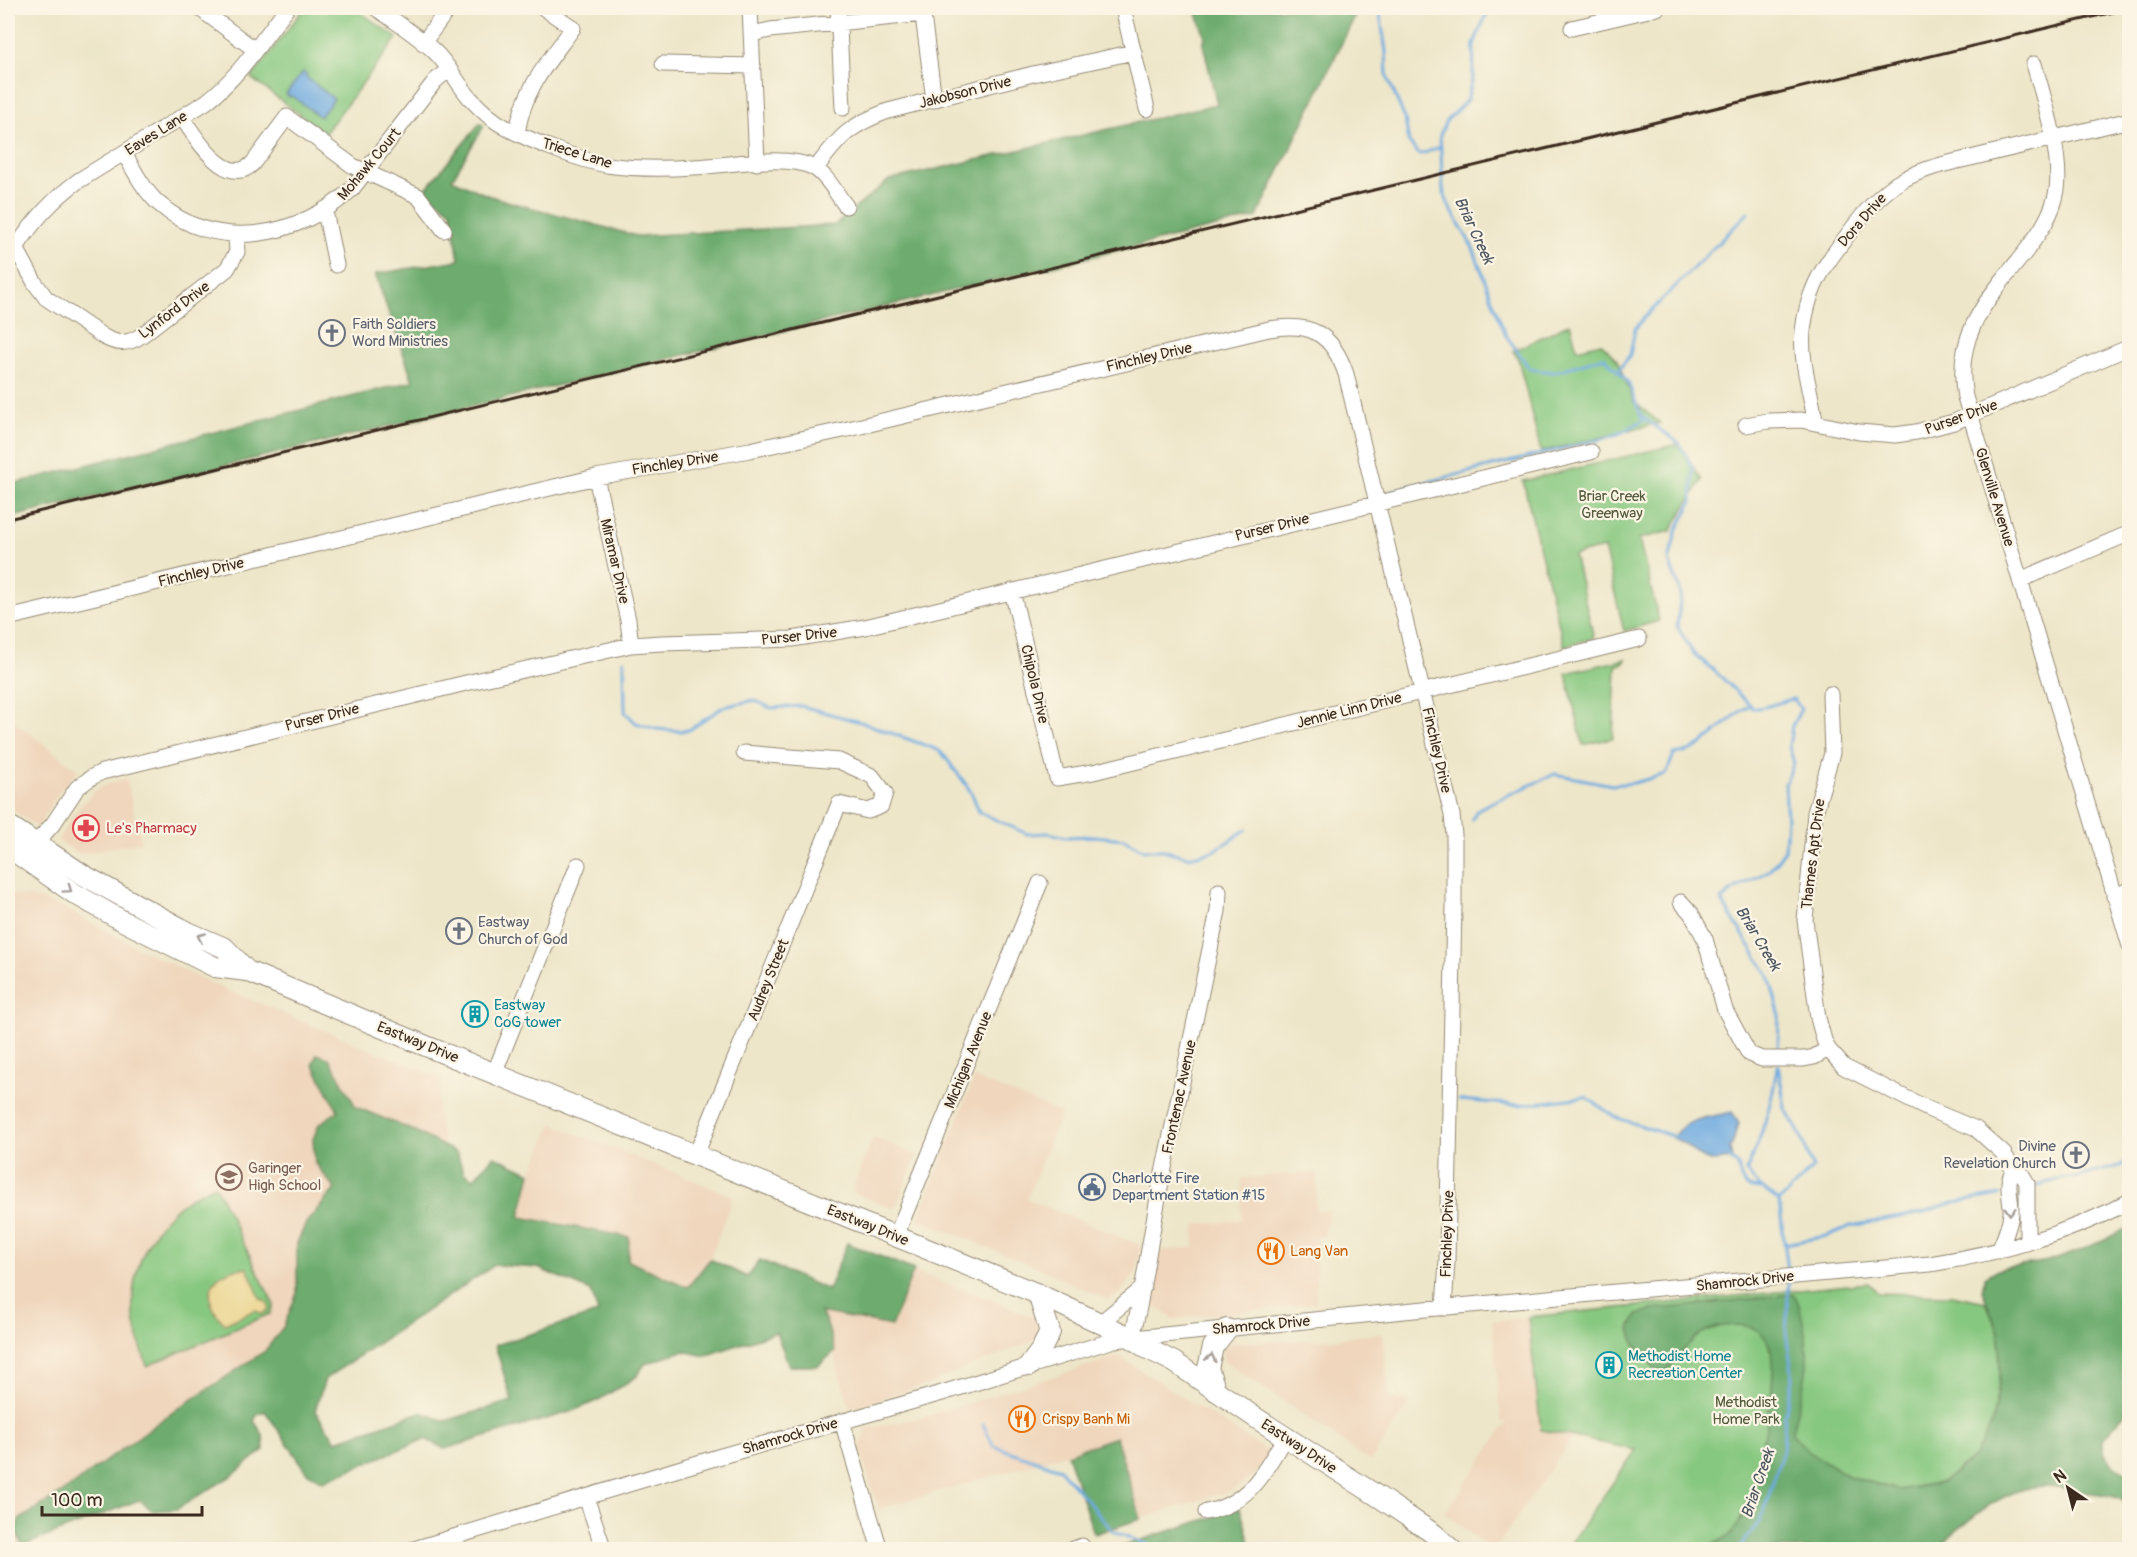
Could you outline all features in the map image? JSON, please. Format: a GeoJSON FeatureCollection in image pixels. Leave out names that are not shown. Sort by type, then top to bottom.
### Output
{"type":"FeatureCollection","features":[{"type":"Feature","properties":{"kind":"main road","name":"Eastway Drive"},"geometry":{"type":"LineString","coordinates":[[8,825],[18,852],[134,903],[188,932],[225,948],[255,975],[1038,1294],[1132,1338],[1174,1362],[1388,1503],[1452,1550]]}},
{"type":"Feature","properties":{"kind":"main road"},"geometry":{"type":"LineString","coordinates":[[1029,1366],[1041,1350],[1050,1332],[1038,1294]]}},
{"type":"Feature","properties":{"kind":"main road"},"geometry":{"type":"LineString","coordinates":[[1216,1391],[1208,1368],[1213,1347],[1227,1329]]}},
{"type":"Feature","properties":{"kind":"street"},"geometry":{"type":"LineString","coordinates":[[199,8],[254,49]]}},
{"type":"Feature","properties":{"kind":"street","name":"Eaves Lane"},"geometry":{"type":"LineString","coordinates":[[12,245],[60,194],[223,90],[287,8]]}},
{"type":"Feature","properties":{"kind":"street","name":"Triece Lane"},"geometry":{"type":"LineString","coordinates":[[376,8],[434,51],[480,109],[504,127],[585,159],[644,169],[791,161],[816,168]]}},
{"type":"Feature","properties":{"kind":"street"},"geometry":{"type":"LineString","coordinates":[[423,43],[449,8]]}},
{"type":"Feature","properties":{"kind":"street"},"geometry":{"type":"LineString","coordinates":[[517,133],[522,109],[531,86],[573,28],[544,8]]}},
{"type":"Feature","properties":{"kind":"street"},"geometry":{"type":"LineString","coordinates":[[750,8],[757,163]]}},
{"type":"Feature","properties":{"kind":"street"},"geometry":{"type":"LineString","coordinates":[[838,8],[843,108]]}},
{"type":"Feature","properties":{"kind":"street"},"geometry":{"type":"LineString","coordinates":[[1123,8],[1147,109]]}},
{"type":"Feature","properties":{"kind":"street"},"geometry":{"type":"LineString","coordinates":[[1572,28],[1657,8]]}},
{"type":"Feature","properties":{"kind":"street"},"geometry":{"type":"LineString","coordinates":[[752,34],[922,11],[934,100]]}},
{"type":"Feature","properties":{"kind":"street","name":"Jakobson Drive"},"geometry":{"type":"LineString","coordinates":[[816,168],[838,140],[857,124],[888,111],[1033,74],[1134,52]]}},
{"type":"Feature","properties":{"kind":"street"},"geometry":{"type":"LineString","coordinates":[[663,64],[753,66]]}},
{"type":"Feature","properties":{"kind":"street","name":"Glenville Avenue"},"geometry":{"type":"LineString","coordinates":[[2034,64],[2058,166],[2053,206],[2037,236],[1978,313],[1967,338],[1962,375],[1971,415],[2130,946]]}},
{"type":"Feature","properties":{"kind":"street","name":"Mohawk Court"},"geometry":{"type":"LineString","coordinates":[[124,153],[149,193],[172,214],[202,229],[236,236],[280,228],[325,211],[352,189],[435,81],[449,69]]}},
{"type":"Feature","properties":{"kind":"street"},"geometry":{"type":"LineString","coordinates":[[182,117],[209,155],[220,164],[236,171],[247,170],[287,117],[353,166],[418,196],[444,230]]}},
{"type":"Feature","properties":{"kind":"street","name":"Dora Drive"},"geometry":{"type":"LineString","coordinates":[[1815,421],[1803,355],[1803,331],[1807,305],[1822,269],[1864,213],[1881,196],[1898,183],[1932,168],[2130,120]]}},
{"type":"Feature","properties":{"kind":"street"},"geometry":{"type":"LineString","coordinates":[[816,168],[846,206]]}},
{"type":"Feature","properties":{"kind":"street"},"geometry":{"type":"LineString","coordinates":[[325,211],[336,265]]}},
{"type":"Feature","properties":{"kind":"street","name":"Lynford Drive"},"geometry":{"type":"LineString","coordinates":[[12,245],[46,298],[104,338],[122,343],[142,335],[227,269],[237,252],[236,236]]}},
{"type":"Feature","properties":{"kind":"street","name":"Finchley Drive"},"geometry":{"type":"LineString","coordinates":[[8,618],[596,477],[750,450],[1030,387],[1269,329],[1298,326],[1319,333],[1338,353],[1342,363],[1378,502],[1452,815],[1454,835],[1447,1261],[1444,1308]]}},
{"type":"Feature","properties":{"kind":"street","name":"Purser Drive"},"geometry":{"type":"LineString","coordinates":[[1746,425],[1815,421],[1859,432],[1904,434],[1935,428],[1971,415],[2130,347]]}},
{"type":"Feature","properties":{"kind":"street","name":"Purser Drive"},"geometry":{"type":"LineString","coordinates":[[18,852],[53,824],[77,788],[102,772],[455,685],[631,645],[792,639],[828,634],[1591,452]]}},
{"type":"Feature","properties":{"kind":"street","name":"Miramar Drive"},"geometry":{"type":"LineString","coordinates":[[596,477],[628,620],[631,645]]}},
{"type":"Feature","properties":{"kind":"street"},"geometry":{"type":"LineString","coordinates":[[2020,580],[2130,533]]}},
{"type":"Feature","properties":{"kind":"street","name":"Chipola Drive"},"geometry":{"type":"LineString","coordinates":[[1012,591],[1057,778]]}},
{"type":"Feature","properties":{"kind":"street","name":"Jennie Linn Drive"},"geometry":{"type":"LineString","coordinates":[[1057,778],[1093,772],[1639,639]]}},
{"type":"Feature","properties":{"kind":"street","name":"Thames Apt Drive"},"geometry":{"type":"LineString","coordinates":[[1830,694],[1832,753],[1815,813],[1805,920],[1818,1018],[1828,1049],[1844,1067],[1928,1109],[1976,1129],[2004,1154],[2014,1171],[2021,1173],[2027,1182],[2026,1243]]}},
{"type":"Feature","properties":{"kind":"street","name":"Audrey Street"},"geometry":{"type":"LineString","coordinates":[[696,1155],[839,804],[868,811],[881,806],[885,793],[872,777],[839,761],[744,753]]}},
{"type":"Feature","properties":{"kind":"street"},"geometry":{"type":"LineString","coordinates":[[494,1074],[578,865]]}},
{"type":"Feature","properties":{"kind":"street","name":"Michigan Avenue"},"geometry":{"type":"LineString","coordinates":[[896,1236],[1040,883]]}},
{"type":"Feature","properties":{"kind":"street"},"geometry":{"type":"LineString","coordinates":[[2114,896],[2130,890]]}},
{"type":"Feature","properties":{"kind":"street","name":"Frontenac Avenue"},"geometry":{"type":"LineString","coordinates":[[1132,1338],[1161,1181],[1218,911],[1219,891]]}},
{"type":"Feature","properties":{"kind":"street"},"geometry":{"type":"LineString","coordinates":[[1681,902],[1691,913],[1705,939],[1725,1010],[1743,1046],[1754,1057],[1809,1059],[1828,1049]]}},
{"type":"Feature","properties":{"kind":"street"},"geometry":{"type":"LineString","coordinates":[[1999,1251],[2010,1222],[2009,1181],[2014,1171]]}},
{"type":"Feature","properties":{"kind":"street","name":"Shamrock Drive"},"geometry":{"type":"LineString","coordinates":[[411,1550],[1114,1340],[1930,1264],[1979,1257],[2026,1243],[2069,1229],[2130,1201]]}},
{"type":"Feature","properties":{"kind":"street"},"geometry":{"type":"LineString","coordinates":[[1100,1323],[1143,1288]]}},
{"type":"Feature","properties":{"kind":"street"},"geometry":{"type":"LineString","coordinates":[[842,1421],[880,1550]]}},
{"type":"Feature","properties":{"kind":"street"},"geometry":{"type":"LineString","coordinates":[[1206,1512],[1234,1503],[1249,1491],[1259,1480],[1285,1437]]}},
{"type":"Feature","properties":{"kind":"street"},"geometry":{"type":"LineString","coordinates":[[586,1497],[604,1550]]}},
{"type":"Feature","properties":{"kind":"shaded area"},"geometry":{"type":"Polygon","coordinates":[[[8,717],[79,771],[58,793],[37,828],[8,806],[8,717]]]}},
{"type":"Feature","properties":{"kind":"shaded area"},"geometry":{"type":"Polygon","coordinates":[[[126,778],[141,842],[79,854],[58,840],[74,814],[94,791],[126,778]]]}},
{"type":"Feature","properties":{"kind":"shaded area","name":"Garinger High School"},"geometry":{"type":"Polygon","coordinates":[[[8,894],[40,899],[64,908],[146,952],[215,985],[442,1079],[437,1112],[471,1277],[23,1546],[24,1550],[8,1549],[8,894]]]}},
{"type":"Feature","properties":{"kind":"shaded area"},"geometry":{"type":"Polygon","coordinates":[[[974,1078],[1061,1113],[1027,1199],[1140,1245],[1136,1272],[1121,1292],[1108,1300],[1036,1267],[918,1219],[974,1078]]]}},
{"type":"Feature","properties":{"kind":"shaded area"},"geometry":{"type":"Polygon","coordinates":[[[552,1124],[733,1196],[699,1290],[500,1247],[552,1124]]]}},
{"type":"Feature","properties":{"kind":"shaded area"},"geometry":{"type":"Polygon","coordinates":[[[873,1137],[917,1155],[895,1209],[851,1192],[873,1137]]]}},
{"type":"Feature","properties":{"kind":"shaded area"},"geometry":{"type":"Polygon","coordinates":[[[1317,1173],[1316,1211],[1329,1210],[1324,1236],[1317,1237],[1316,1303],[1173,1319],[1153,1304],[1159,1251],[1194,1247],[1195,1225],[1241,1220],[1242,1178],[1317,1173]]]}},
{"type":"Feature","properties":{"kind":"shaded area"},"geometry":{"type":"Polygon","coordinates":[[[914,1270],[1038,1320],[1037,1339],[924,1386],[850,1408],[820,1311],[891,1326],[914,1270]]]}},
{"type":"Feature","properties":{"kind":"shaded area"},"geometry":{"type":"Polygon","coordinates":[[[1528,1317],[1541,1429],[1574,1436],[1495,1549],[1490,1549],[1445,1513],[1507,1423],[1501,1421],[1492,1321],[1528,1317]]]}},
{"type":"Feature","properties":{"kind":"shaded area"},"geometry":{"type":"Polygon","coordinates":[[[1383,1333],[1389,1398],[1410,1402],[1370,1461],[1224,1361],[1222,1352],[1232,1343],[1332,1339],[1383,1333]]]}},
{"type":"Feature","properties":{"kind":"shaded area"},"geometry":{"type":"Polygon","coordinates":[[[1119,1356],[1270,1453],[1256,1474],[1232,1490],[1141,1519],[1115,1437],[1091,1447],[879,1509],[859,1449],[867,1429],[927,1416],[1119,1356]]]}},
{"type":"Feature","properties":{"kind":"green space"},"geometry":{"type":"Polygon","coordinates":[[[304,8],[354,8],[397,38],[325,133],[251,78],[304,8]]]}},
{"type":"Feature","properties":{"kind":"green space"},"geometry":{"type":"Polygon","coordinates":[[[1195,8],[1359,8],[1257,217],[8,518],[8,485],[413,381],[375,274],[459,260],[451,211],[425,190],[480,123],[484,126],[452,179],[487,195],[507,201],[637,236],[835,225],[889,180],[1217,104],[1203,44],[1205,37],[1195,8]]]}},
{"type":"Feature","properties":{"kind":"green space","name":"Briar Creek Greenway"},"geometry":{"type":"Polygon","coordinates":[[[1570,323],[1577,349],[1601,343],[1617,360],[1634,402],[1660,423],[1541,452],[1518,358],[1513,351],[1570,323]]]}},
{"type":"Feature","properties":{"kind":"green space","name":"Briar Creek Greenway"},"geometry":{"type":"Polygon","coordinates":[[[1678,444],[1702,480],[1671,531],[1639,539],[1659,621],[1624,631],[1604,548],[1574,555],[1594,638],[1564,646],[1523,481],[1678,444]]]}},
{"type":"Feature","properties":{"kind":"green space"},"geometry":{"type":"Polygon","coordinates":[[[1626,659],[1625,662],[1616,666],[1613,738],[1583,745],[1566,673],[1626,659]]]}},
{"type":"Feature","properties":{"kind":"green space"},"geometry":{"type":"Polygon","coordinates":[[[317,1054],[329,1058],[356,1107],[412,1130],[457,1153],[464,1173],[474,1178],[494,1156],[531,1173],[520,1217],[629,1237],[628,1261],[688,1287],[710,1259],[747,1277],[760,1260],[828,1290],[847,1243],[914,1270],[891,1326],[820,1312],[826,1321],[835,1351],[818,1366],[789,1366],[776,1332],[705,1356],[683,1351],[645,1364],[636,1377],[597,1401],[570,1412],[445,1449],[425,1439],[323,1481],[308,1473],[265,1411],[257,1414],[254,1421],[263,1435],[264,1450],[233,1475],[177,1509],[153,1511],[139,1500],[23,1546],[15,1529],[19,1520],[66,1490],[167,1416],[265,1351],[284,1326],[297,1293],[297,1243],[306,1223],[335,1189],[315,1163],[313,1139],[319,1124],[338,1111],[313,1064],[317,1054]],[[495,1265],[325,1379],[315,1411],[336,1441],[421,1412],[445,1421],[512,1401],[495,1345],[598,1313],[591,1291],[538,1268],[495,1265]]]}},
{"type":"Feature","properties":{"kind":"green space"},"geometry":{"type":"Polygon","coordinates":[[[215,1185],[274,1305],[270,1314],[147,1366],[136,1330],[133,1308],[135,1282],[142,1256],[155,1232],[172,1212],[198,1193],[215,1185]]]}},
{"type":"Feature","properties":{"kind":"green space"},"geometry":{"type":"Polygon","coordinates":[[[2129,1227],[2129,1402],[2126,1413],[2103,1439],[2103,1446],[2109,1461],[2129,1473],[2129,1503],[2107,1495],[2047,1486],[2015,1492],[2000,1499],[1973,1517],[1936,1549],[1705,1549],[1733,1532],[1748,1498],[1763,1443],[1768,1414],[1772,1387],[1771,1350],[1763,1335],[1749,1327],[1737,1325],[1713,1328],[1696,1337],[1668,1370],[1657,1371],[1635,1345],[1630,1329],[1637,1315],[1651,1310],[1793,1294],[1802,1315],[1807,1357],[1805,1380],[1792,1433],[1808,1451],[1850,1477],[1899,1490],[1943,1482],[1975,1456],[1992,1423],[2000,1380],[1999,1333],[1982,1290],[1985,1277],[2000,1269],[2043,1262],[2072,1254],[2129,1227]]]}},
{"type":"Feature","properties":{"kind":"green space","name":"Methodist Home Park"},"geometry":{"type":"Polygon","coordinates":[[[1868,1283],[1878,1293],[1951,1295],[1986,1302],[1999,1333],[2000,1380],[1992,1423],[1975,1456],[1943,1482],[1899,1490],[1843,1473],[1798,1549],[1566,1549],[1636,1450],[1541,1430],[1528,1317],[1868,1283]]]}},
{"type":"Feature","properties":{"kind":"green space"},"geometry":{"type":"Polygon","coordinates":[[[1116,1437],[1141,1519],[1094,1534],[1067,1454],[1116,1437]]]}},
{"type":"Feature","properties":{"kind":"green space"},"geometry":{"type":"Polygon","coordinates":[[[1240,1508],[1252,1549],[1111,1550],[1240,1508]]]}},
{"type":"Feature","properties":{"kind":"sand"},"geometry":{"type":"Polygon","coordinates":[[[247,1268],[260,1298],[267,1302],[269,1307],[262,1314],[255,1310],[225,1324],[212,1304],[210,1295],[212,1287],[224,1274],[247,1268]]]}},
{"type":"Feature","properties":{"kind":"water"},"geometry":{"type":"Polygon","coordinates":[[[303,72],[307,75],[306,77],[334,99],[320,117],[286,94],[303,72]]]}},
{"type":"Feature","properties":{"kind":"water"},"geometry":{"type":"Polygon","coordinates":[[[1732,1112],[1739,1124],[1730,1148],[1732,1160],[1707,1160],[1673,1138],[1678,1131],[1691,1122],[1732,1112]]]}},
{"type":"Feature","properties":{"kind":"waterway"},"geometry":{"type":"LineString","coordinates":[[1379,8],[1386,51],[1387,76],[1405,119],[1409,143],[1419,154],[1441,147]]}},
{"type":"Feature","properties":{"kind":"waterway","name":"Briar Creek"},"geometry":{"type":"LineString","coordinates":[[1489,8],[1474,44],[1473,77],[1467,100],[1446,121],[1440,135],[1443,190],[1449,206],[1473,248],[1505,334],[1530,369],[1554,372],[1604,357],[1628,382],[1641,416],[1679,443],[1693,468],[1692,502],[1676,532],[1669,561],[1681,593],[1677,626],[1693,653],[1753,708],[1794,699],[1801,709],[1792,726],[1789,747],[1794,763],[1785,784],[1787,820],[1785,850],[1770,870],[1732,891],[1721,900],[1769,976],[1779,1013],[1778,1055]]}},
{"type":"Feature","properties":{"kind":"waterway"},"geometry":{"type":"LineString","coordinates":[[1618,371],[1630,355],[1635,329],[1642,320],[1748,213]]}},
{"type":"Feature","properties":{"kind":"waterway"},"geometry":{"type":"LineString","coordinates":[[1391,491],[1606,438],[1623,432],[1645,419]]}},
{"type":"Feature","properties":{"kind":"waterway"},"geometry":{"type":"LineString","coordinates":[[624,660],[625,712],[636,723],[656,729],[689,730],[723,707],[754,700],[771,708],[801,706],[864,723],[938,750],[966,784],[979,812],[1027,834],[1049,833],[1066,837],[1094,836],[1124,839],[1144,850],[1163,850],[1188,857],[1214,851],[1247,829]]}},
{"type":"Feature","properties":{"kind":"waterway"},"geometry":{"type":"LineString","coordinates":[[1472,819],[1477,810],[1486,805],[1555,774],[1612,785],[1634,783],[1666,774],[1674,754],[1689,751],[1701,744],[1750,705]]}},
{"type":"Feature","properties":{"kind":"waterway","name":"Briar Creek"},"geometry":{"type":"LineString","coordinates":[[1778,1065],[1785,1108],[1801,1136],[1813,1168],[1779,1201]]}},
{"type":"Feature","properties":{"kind":"waterway"},"geometry":{"type":"LineString","coordinates":[[1777,1067],[1766,1120],[1746,1171],[1758,1185],[1779,1201]]}},
{"type":"Feature","properties":{"kind":"waterway"},"geometry":{"type":"LineString","coordinates":[[1459,1100],[1520,1105],[1586,1097],[1615,1117],[1678,1138]]}},
{"type":"Feature","properties":{"kind":"waterway"},"geometry":{"type":"LineString","coordinates":[[1729,1158],[1738,1165],[1744,1184],[1752,1188],[1763,1189]]}},
{"type":"Feature","properties":{"kind":"waterway"},"geometry":{"type":"LineString","coordinates":[[2037,1185],[2075,1178],[2130,1163]]}},
{"type":"Feature","properties":{"kind":"waterway"},"geometry":{"type":"LineString","coordinates":[[1784,1244],[1827,1236],[1851,1226],[2000,1195]]}},
{"type":"Feature","properties":{"kind":"waterway","name":"Briar Creek"},"geometry":{"type":"LineString","coordinates":[[1779,1201],[1788,1271]]}},
{"type":"Feature","properties":{"kind":"waterway","name":"Briar Creek"},"geometry":{"type":"LineString","coordinates":[[1738,1550],[1759,1522],[1764,1511],[1783,1450],[1785,1414],[1793,1378],[1786,1333],[1789,1280]]}},
{"type":"Feature","properties":{"kind":"waterway"},"geometry":{"type":"LineString","coordinates":[[983,1424],[994,1446],[1060,1469],[1113,1531],[1161,1550]]}},
{"type":"Feature","properties":{"kind":"railway"},"geometry":{"type":"LineString","coordinates":[[8,519],[2130,8]]}},
{"type":"Feature","properties":{"kind":"place","name":"Faith Soldiers Word Ministries"},"geometry":{"type":"Point","coordinates":[332,333]}},
{"type":"Feature","properties":{"kind":"place","name":"Le's Pharmacy"},"geometry":{"type":"Point","coordinates":[86,828]}},
{"type":"Feature","properties":{"kind":"place","name":"Eastway Church of God"},"geometry":{"type":"Point","coordinates":[459,931]}},
{"type":"Feature","properties":{"kind":"place","name":"Eastway CoG tower"},"geometry":{"type":"Point","coordinates":[475,1014]}},
{"type":"Feature","properties":{"kind":"place","name":"Divine Revelation Church"},"geometry":{"type":"Point","coordinates":[2076,1155]}},
{"type":"Feature","properties":{"kind":"place","name":"Garinger High School"},"geometry":{"type":"Point","coordinates":[229,1177]}},
{"type":"Feature","properties":{"kind":"place","name":"Charlotte Fire Department Station #15"},"geometry":{"type":"Point","coordinates":[1092,1187]}},
{"type":"Feature","properties":{"kind":"place","name":"Lang Van"},"geometry":{"type":"Point","coordinates":[1271,1251]}},
{"type":"Feature","properties":{"kind":"place","name":"Methodist Home Recreation Center"},"geometry":{"type":"Point","coordinates":[1609,1365]}},
{"type":"Feature","properties":{"kind":"place","name":"Crispy Banh Mi"},"geometry":{"type":"Point","coordinates":[1022,1419]}}]}
